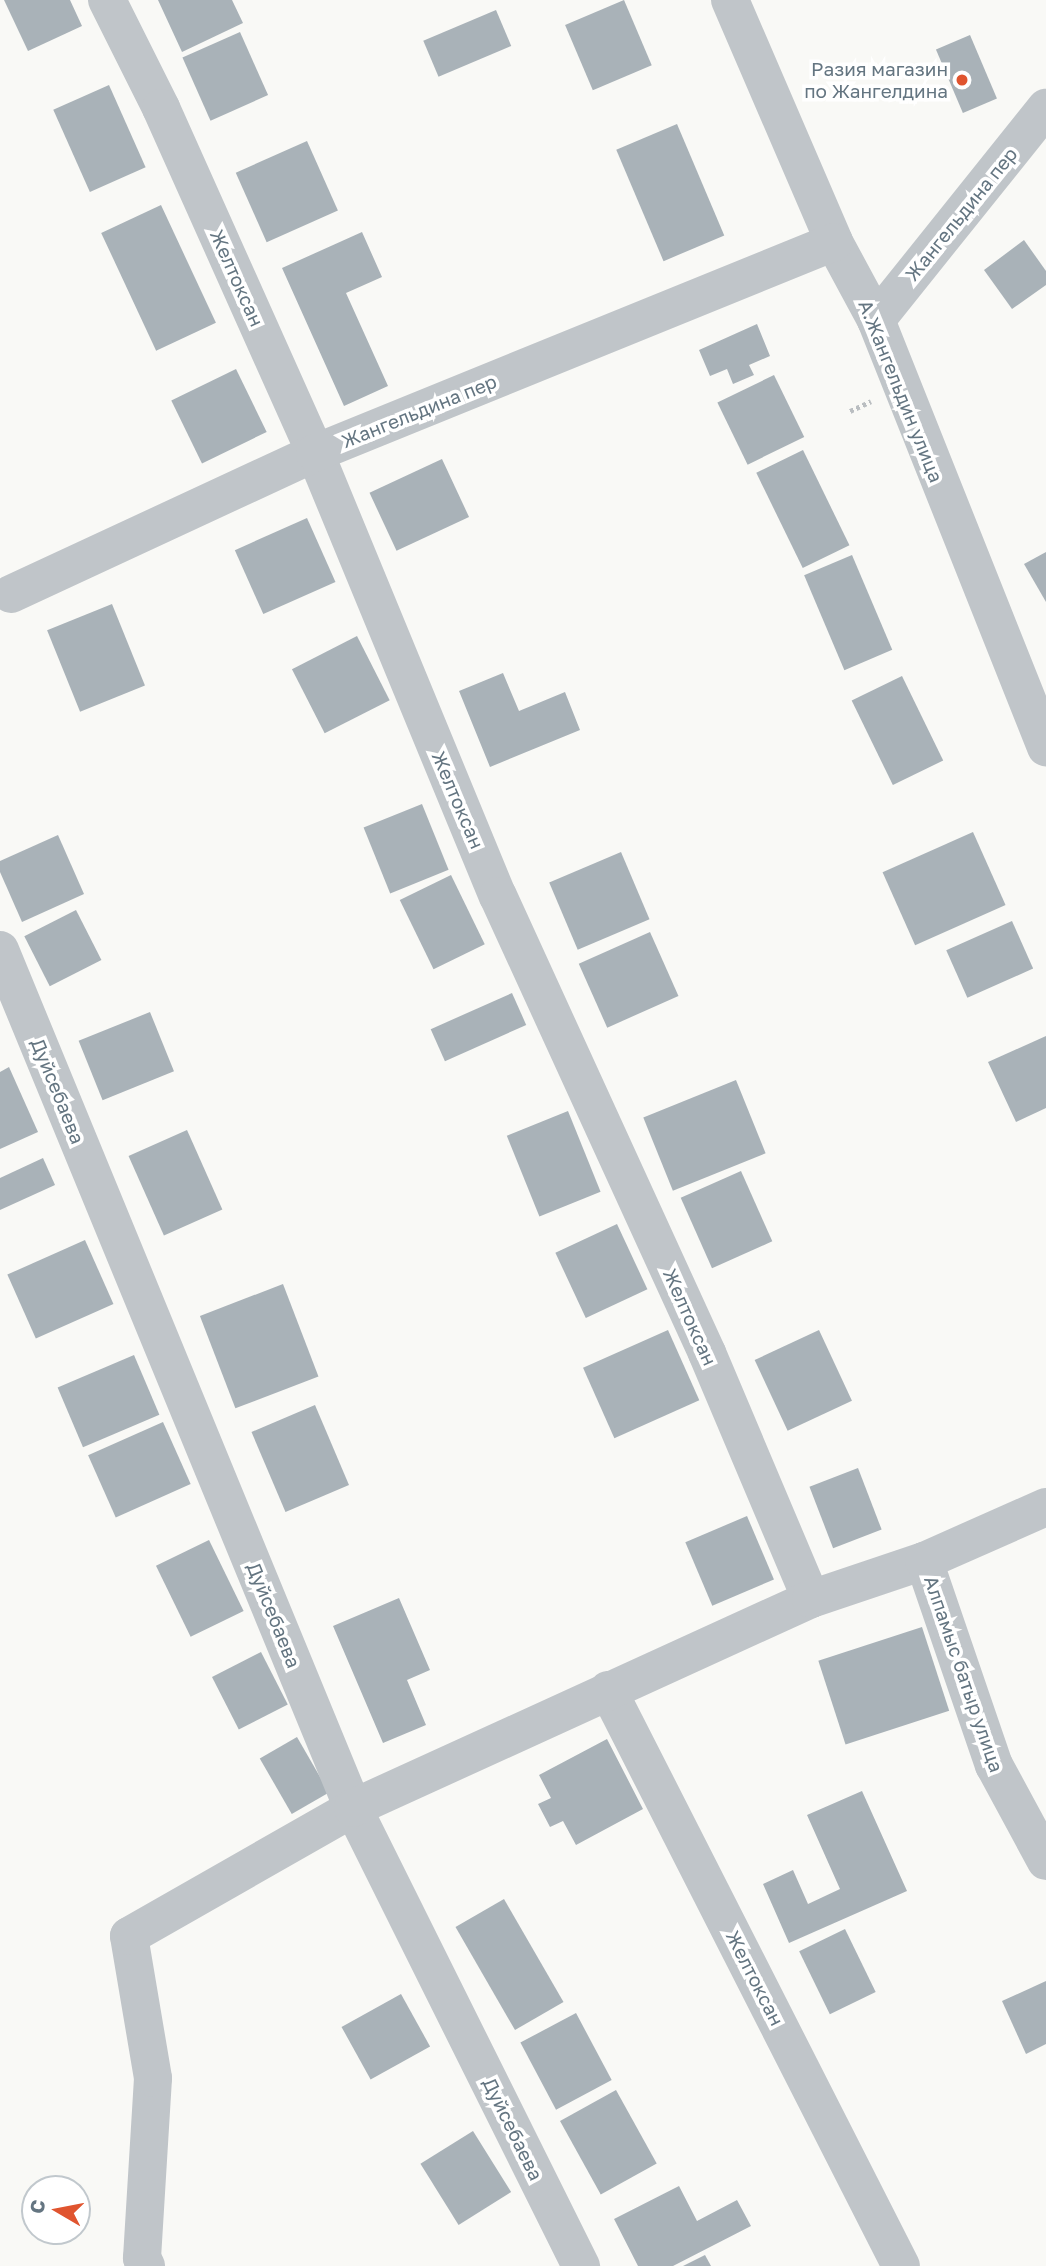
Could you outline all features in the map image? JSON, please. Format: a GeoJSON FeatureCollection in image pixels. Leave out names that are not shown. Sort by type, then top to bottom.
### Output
{"type":"FeatureCollection","features":[{"type":"Feature","properties":{"kind":"street","name":"Желтоксан"},"geometry":{"type":"LineString","coordinates":[[107,0],[161,108],[315,453],[498,896],[707,1353],[811,1599]]}},
{"type":"Feature","properties":{"kind":"street","name":"А.Жангельдин улица"},"geometry":{"type":"LineString","coordinates":[[730,0],[834,242],[876,320],[1046,747]]}},
{"type":"Feature","properties":{"kind":"street","name":"Жангельдина пер"},"geometry":{"type":"LineString","coordinates":[[876,320],[1043,122]]}},
{"type":"Feature","properties":{"kind":"street","name":"Жангельдина пер"},"geometry":{"type":"LineString","coordinates":[[11,594],[315,453],[834,242]]}},
{"type":"Feature","properties":{"kind":"street","name":"Дуйсебаева"},"geometry":{"type":"LineString","coordinates":[[0,950],[353,1808],[581,2266]]}},
{"type":"Feature","properties":{"kind":"street"},"geometry":{"type":"LineString","coordinates":[[146,2266],[142,2258],[153,2078],[129,1936],[353,1808],[811,1599],[924,1561],[1046,1507]]}},
{"type":"Feature","properties":{"kind":"street","name":"Алпамыс батыр улица"},"geometry":{"type":"LineString","coordinates":[[924,1561],[993,1765],[1046,1861]]}},
{"type":"Feature","properties":{"kind":"street","name":"Желтоксан"},"geometry":{"type":"LineString","coordinates":[[608,1690],[901,2266]]}},
{"type":"Feature","properties":{"kind":"building"},"geometry":{"type":"Polygon","coordinates":[[[4,0],[70,0],[82,26],[28,51],[4,0]]]}},
{"type":"Feature","properties":{"kind":"building"},"geometry":{"type":"Polygon","coordinates":[[[158,0],[232,0],[243,23],[182,52],[158,0]]]}},
{"type":"Feature","properties":{"kind":"building"},"geometry":{"type":"Polygon","coordinates":[[[624,0],[652,65],[593,90],[565,25],[624,0]]]}},
{"type":"Feature","properties":{"kind":"building"},"geometry":{"type":"Polygon","coordinates":[[[496,10],[511,46],[439,77],[423,41],[496,10]]]}},
{"type":"Feature","properties":{"kind":"building"},"geometry":{"type":"Polygon","coordinates":[[[240,32],[268,95],[211,121],[182,58],[240,32]]]}},
{"type":"Feature","properties":{"kind":"building"},"geometry":{"type":"Polygon","coordinates":[[[970,35],[997,99],[963,113],[936,49],[970,35]]]}},
{"type":"Feature","properties":{"kind":"building"},"geometry":{"type":"Polygon","coordinates":[[[109,85],[146,167],[90,192],[53,110],[109,85]]]}},
{"type":"Feature","properties":{"kind":"building"},"geometry":{"type":"Polygon","coordinates":[[[677,124],[724,235],[664,261],[616,150],[677,124]]]}},
{"type":"Feature","properties":{"kind":"building"},"geometry":{"type":"Polygon","coordinates":[[[307,141],[338,210],[267,242],[236,173],[307,141]]]}},
{"type":"Feature","properties":{"kind":"building"},"geometry":{"type":"Polygon","coordinates":[[[161,205],[216,323],[156,351],[101,233],[161,205]]]}},
{"type":"Feature","properties":{"kind":"building"},"geometry":{"type":"Polygon","coordinates":[[[362,232],[382,277],[346,293],[388,386],[344,406],[282,268],[362,232]]]}},
{"type":"Feature","properties":{"kind":"building"},"geometry":{"type":"Polygon","coordinates":[[[1024,240],[1046,271],[1046,285],[1012,309],[984,270],[1024,240]]]}},
{"type":"Feature","properties":{"kind":"building"},"geometry":{"type":"Polygon","coordinates":[[[757,324],[770,356],[749,365],[754,375],[733,384],[727,369],[710,376],[699,350],[757,324]]]}},
{"type":"Feature","properties":{"kind":"building"},"geometry":{"type":"Polygon","coordinates":[[[236,369],[267,432],[202,463],[171,401],[236,369]]]}},
{"type":"Feature","properties":{"kind":"building"},"geometry":{"type":"Polygon","coordinates":[[[774,375],[804,437],[748,465],[717,403],[774,375]]]}},
{"type":"Feature","properties":{"kind":"building"},"geometry":{"type":"Polygon","coordinates":[[[803,450],[849,545],[803,568],[756,473],[803,450]]]}},
{"type":"Feature","properties":{"kind":"building"},"geometry":{"type":"Polygon","coordinates":[[[442,459],[469,517],[397,551],[369,493],[442,459]]]}},
{"type":"Feature","properties":{"kind":"building"},"geometry":{"type":"Polygon","coordinates":[[[307,518],[335,582],[263,614],[235,550],[307,518]]]}},
{"type":"Feature","properties":{"kind":"building"},"geometry":{"type":"Polygon","coordinates":[[[1046,552],[1046,602],[1024,564],[1046,552]]]}},
{"type":"Feature","properties":{"kind":"building"},"geometry":{"type":"Polygon","coordinates":[[[852,555],[892,650],[844,670],[804,575],[852,555]]]}},
{"type":"Feature","properties":{"kind":"building"},"geometry":{"type":"Polygon","coordinates":[[[112,604],[145,686],[80,712],[47,630],[112,604]]]}},
{"type":"Feature","properties":{"kind":"building"},"geometry":{"type":"Polygon","coordinates":[[[357,636],[390,700],[325,733],[292,669],[357,636]]]}},
{"type":"Feature","properties":{"kind":"building"},"geometry":{"type":"Polygon","coordinates":[[[503,673],[519,711],[565,692],[580,730],[490,767],[459,691],[503,673]]]}},
{"type":"Feature","properties":{"kind":"building"},"geometry":{"type":"Polygon","coordinates":[[[902,676],[943,760],[893,785],[852,701],[902,676]]]}},
{"type":"Feature","properties":{"kind":"building"},"geometry":{"type":"Polygon","coordinates":[[[422,804],[449,870],[390,893],[364,828],[422,804]]]}},
{"type":"Feature","properties":{"kind":"building"},"geometry":{"type":"Polygon","coordinates":[[[973,832],[1006,905],[915,945],[883,872],[973,832]]]}},
{"type":"Feature","properties":{"kind":"building"},"geometry":{"type":"Polygon","coordinates":[[[58,835],[84,894],[22,922],[0,872],[0,861],[58,835]]]}},
{"type":"Feature","properties":{"kind":"building"},"geometry":{"type":"Polygon","coordinates":[[[621,852],[650,919],[578,950],[549,882],[621,852]]]}},
{"type":"Feature","properties":{"kind":"building"},"geometry":{"type":"Polygon","coordinates":[[[451,875],[485,944],[434,969],[400,900],[451,875]]]}},
{"type":"Feature","properties":{"kind":"building"},"geometry":{"type":"Polygon","coordinates":[[[76,910],[101,960],[50,986],[24,936],[76,910]]]}},
{"type":"Feature","properties":{"kind":"building"},"geometry":{"type":"Polygon","coordinates":[[[1012,921],[1033,969],[967,998],[946,950],[1012,921]]]}},
{"type":"Feature","properties":{"kind":"building"},"geometry":{"type":"Polygon","coordinates":[[[650,932],[678,996],[607,1028],[579,964],[650,932]]]}},
{"type":"Feature","properties":{"kind":"building"},"geometry":{"type":"Polygon","coordinates":[[[512,993],[526,1025],[445,1061],[431,1029],[512,993]]]}},
{"type":"Feature","properties":{"kind":"building"},"geometry":{"type":"Polygon","coordinates":[[[150,1012],[174,1071],[103,1100],[79,1041],[150,1012]]]}},
{"type":"Feature","properties":{"kind":"building"},"geometry":{"type":"Polygon","coordinates":[[[1046,1036],[1046,1108],[1016,1122],[988,1062],[1046,1036]]]}},
{"type":"Feature","properties":{"kind":"building"},"geometry":{"type":"Polygon","coordinates":[[[9,1067],[38,1132],[0,1149],[0,1072],[9,1067]]]}},
{"type":"Feature","properties":{"kind":"building"},"geometry":{"type":"Polygon","coordinates":[[[736,1080],[766,1153],[673,1191],[643,1117],[736,1080]]]}},
{"type":"Feature","properties":{"kind":"building"},"geometry":{"type":"Polygon","coordinates":[[[568,1111],[601,1192],[539,1216],[507,1136],[568,1111]]]}},
{"type":"Feature","properties":{"kind":"building"},"geometry":{"type":"Polygon","coordinates":[[[187,1130],[222,1209],[164,1236],[129,1156],[187,1130]]]}},
{"type":"Feature","properties":{"kind":"building"},"geometry":{"type":"Polygon","coordinates":[[[43,1158],[55,1185],[0,1210],[0,1178],[43,1158]]]}},
{"type":"Feature","properties":{"kind":"building"},"geometry":{"type":"Polygon","coordinates":[[[741,1171],[772,1241],[712,1268],[681,1198],[741,1171]]]}},
{"type":"Feature","properties":{"kind":"building"},"geometry":{"type":"Polygon","coordinates":[[[617,1224],[647,1289],[586,1318],[555,1253],[617,1224]]]}},
{"type":"Feature","properties":{"kind":"building"},"geometry":{"type":"Polygon","coordinates":[[[85,1240],[113,1304],[36,1339],[7,1275],[85,1240]]]}},
{"type":"Feature","properties":{"kind":"building"},"geometry":{"type":"Polygon","coordinates":[[[283,1284],[318,1376],[235,1408],[200,1316],[283,1284]]]}},
{"type":"Feature","properties":{"kind":"building"},"geometry":{"type":"Polygon","coordinates":[[[668,1330],[699,1400],[614,1438],[583,1368],[668,1330]]]}},
{"type":"Feature","properties":{"kind":"building"},"geometry":{"type":"Polygon","coordinates":[[[819,1330],[852,1401],[788,1431],[755,1360],[819,1330]]]}},
{"type":"Feature","properties":{"kind":"building"},"geometry":{"type":"Polygon","coordinates":[[[134,1355],[159,1415],[83,1447],[58,1387],[134,1355]]]}},
{"type":"Feature","properties":{"kind":"building"},"geometry":{"type":"Polygon","coordinates":[[[315,1405],[349,1485],[285,1512],[251,1432],[315,1405]]]}},
{"type":"Feature","properties":{"kind":"building"},"geometry":{"type":"Polygon","coordinates":[[[163,1422],[191,1484],[116,1517],[88,1455],[163,1422]]]}},
{"type":"Feature","properties":{"kind":"building"},"geometry":{"type":"Polygon","coordinates":[[[858,1468],[882,1530],[833,1548],[809,1487],[858,1468]]]}},
{"type":"Feature","properties":{"kind":"building"},"geometry":{"type":"Polygon","coordinates":[[[747,1516],[774,1580],[712,1606],[685,1542],[747,1516]]]}},
{"type":"Feature","properties":{"kind":"building"},"geometry":{"type":"Polygon","coordinates":[[[209,1540],[244,1611],[191,1637],[156,1566],[209,1540]]]}},
{"type":"Feature","properties":{"kind":"building"},"geometry":{"type":"Polygon","coordinates":[[[399,1598],[430,1670],[407,1680],[426,1725],[383,1743],[333,1626],[399,1598]]]}},
{"type":"Feature","properties":{"kind":"building"},"geometry":{"type":"Polygon","coordinates":[[[922,1627],[949,1711],[846,1744],[818,1661],[922,1627]]]}},
{"type":"Feature","properties":{"kind":"building"},"geometry":{"type":"Polygon","coordinates":[[[261,1652],[288,1705],[239,1730],[212,1677],[261,1652]]]}},
{"type":"Feature","properties":{"kind":"building"},"geometry":{"type":"Polygon","coordinates":[[[297,1737],[329,1792],[292,1814],[260,1758],[297,1737]]]}},
{"type":"Feature","properties":{"kind":"building"},"geometry":{"type":"Polygon","coordinates":[[[607,1739],[643,1809],[576,1845],[563,1821],[550,1827],[538,1804],[551,1798],[539,1775],[607,1739]]]}},
{"type":"Feature","properties":{"kind":"building"},"geometry":{"type":"Polygon","coordinates":[[[862,1791],[907,1891],[789,1943],[763,1884],[793,1870],[808,1904],[840,1889],[807,1815],[862,1791]]]}},
{"type":"Feature","properties":{"kind":"building"},"geometry":{"type":"Polygon","coordinates":[[[504,1899],[564,2002],[515,2030],[456,1927],[504,1899]]]}},
{"type":"Feature","properties":{"kind":"building"},"geometry":{"type":"Polygon","coordinates":[[[845,1929],[876,1992],[830,2014],[799,1951],[845,1929]]]}},
{"type":"Feature","properties":{"kind":"building"},"geometry":{"type":"Polygon","coordinates":[[[1046,1981],[1046,2044],[1026,2054],[1002,2001],[1046,1981]]]}},
{"type":"Feature","properties":{"kind":"building"},"geometry":{"type":"Polygon","coordinates":[[[401,1994],[430,2046],[371,2079],[342,2027],[401,1994]]]}},
{"type":"Feature","properties":{"kind":"building"},"geometry":{"type":"Polygon","coordinates":[[[576,2013],[612,2080],[556,2110],[520,2043],[576,2013]]]}},
{"type":"Feature","properties":{"kind":"building"},"geometry":{"type":"Polygon","coordinates":[[[616,2090],[657,2163],[601,2194],[560,2121],[616,2090]]]}},
{"type":"Feature","properties":{"kind":"building"},"geometry":{"type":"Polygon","coordinates":[[[473,2131],[511,2192],[459,2225],[420,2164],[473,2131]]]}},
{"type":"Feature","properties":{"kind":"building"},"geometry":{"type":"Polygon","coordinates":[[[679,2186],[697,2221],[737,2200],[751,2226],[673,2266],[638,2266],[614,2219],[679,2186]]]}},
{"type":"Feature","properties":{"kind":"building"},"geometry":{"type":"Polygon","coordinates":[[[705,2255],[711,2266],[683,2266],[705,2255]]]}},
{"type":"Feature","properties":{"kind":"place","name":"Разия магазин по Жангелдина"},"geometry":{"type":"Point","coordinates":[962,80]}}]}
